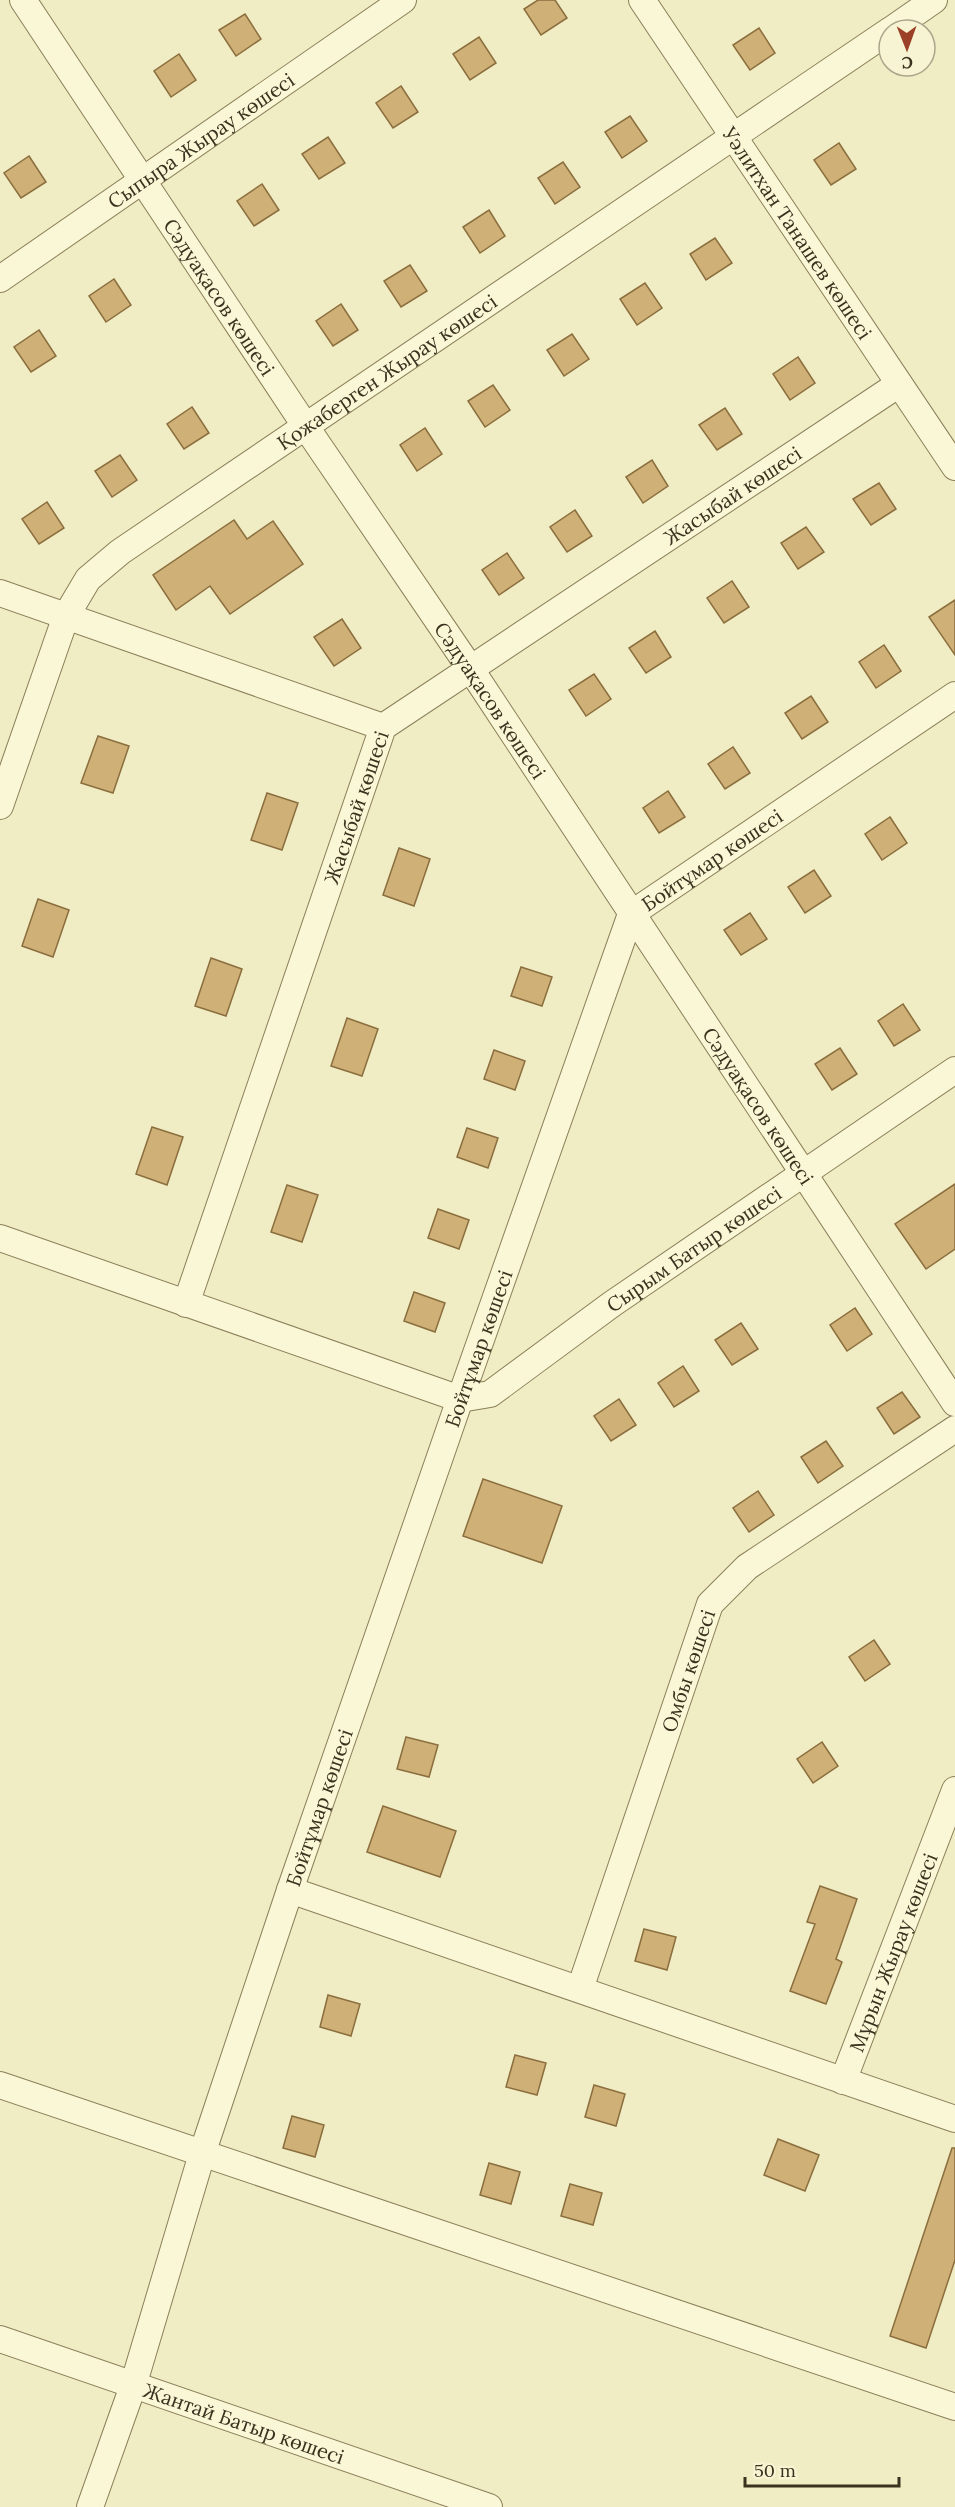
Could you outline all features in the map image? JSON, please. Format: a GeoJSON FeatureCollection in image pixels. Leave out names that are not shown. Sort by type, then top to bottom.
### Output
{"type":"FeatureCollection","features":[{"type":"Feature","properties":{"kind":"street","name":"Сәдуақасов көшесі"},"geometry":{"type":"LineString","coordinates":[[23,0],[306,427],[470,668],[955,1403]]}},
{"type":"Feature","properties":{"kind":"street","name":"Сыпыра Жырау көшесі"},"geometry":{"type":"LineString","coordinates":[[0,279],[403,0]]}},
{"type":"Feature","properties":{"kind":"street","name":"Уәлитхан Танашев көшесі"},"geometry":{"type":"LineString","coordinates":[[642,0],[736,137],[955,467]]}},
{"type":"Feature","properties":{"kind":"street","name":"Қожаберген Жырау көшесі"},"geometry":{"type":"LineString","coordinates":[[908,18],[934,0]]}},
{"type":"Feature","properties":{"kind":"street","name":"Қожаберген Жырау көшесі"},"geometry":{"type":"LineString","coordinates":[[0,806],[66,616],[88,579],[120,552],[877,40]]}},
{"type":"Feature","properties":{"kind":"street","name":"Жасыбай көшесі"},"geometry":{"type":"LineString","coordinates":[[186,1304],[383,727],[899,384]]}},
{"type":"Feature","properties":{"kind":"street"},"geometry":{"type":"LineString","coordinates":[[0,593],[383,727]]}},
{"type":"Feature","properties":{"kind":"street","name":"Бойтұмар көшесі"},"geometry":{"type":"LineString","coordinates":[[90,2507],[134,2386],[202,2154],[290,1890],[631,914],[955,695]]}},
{"type":"Feature","properties":{"kind":"street","name":"Сырым Батыр көшесі"},"geometry":{"type":"LineString","coordinates":[[460,1399],[490,1394],[612,1304],[802,1172],[955,1070]]}},
{"type":"Feature","properties":{"kind":"street"},"geometry":{"type":"LineString","coordinates":[[0,1238],[460,1399]]}},
{"type":"Feature","properties":{"kind":"street","name":"Омбы көшесі"},"geometry":{"type":"LineString","coordinates":[[580,1989],[710,1604],[747,1567],[955,1429]]}},
{"type":"Feature","properties":{"kind":"street","name":"Мұрын Жырау көшесі"},"geometry":{"type":"LineString","coordinates":[[843,2081],[955,1790]]}},
{"type":"Feature","properties":{"kind":"street"},"geometry":{"type":"LineString","coordinates":[[290,1890],[955,2119]]}},
{"type":"Feature","properties":{"kind":"street"},"geometry":{"type":"LineString","coordinates":[[0,2085],[955,2407]]}},
{"type":"Feature","properties":{"kind":"street","name":"Жантай Батыр көшесі"},"geometry":{"type":"LineString","coordinates":[[0,2339],[489,2507]]}},
{"type":"Feature","properties":{"kind":"building"},"geometry":{"type":"Polygon","coordinates":[[[538,0],[555,0],[567,18],[541,35],[524,9],[538,0]]]}},
{"type":"Feature","properties":{"kind":"building"},"geometry":{"type":"Polygon","coordinates":[[[245,14],[261,39],[236,56],[219,30],[245,14]]]}},
{"type":"Feature","properties":{"kind":"building"},"geometry":{"type":"Polygon","coordinates":[[[759,28],[775,53],[750,70],[733,45],[759,28]]]}},
{"type":"Feature","properties":{"kind":"building"},"geometry":{"type":"Polygon","coordinates":[[[479,37],[496,63],[470,80],[453,54],[479,37]]]}},
{"type":"Feature","properties":{"kind":"building"},"geometry":{"type":"Polygon","coordinates":[[[179,54],[196,80],[171,97],[154,71],[179,54]]]}},
{"type":"Feature","properties":{"kind":"building"},"geometry":{"type":"Polygon","coordinates":[[[401,86],[418,112],[393,128],[376,103],[401,86]]]}},
{"type":"Feature","properties":{"kind":"building"},"geometry":{"type":"Polygon","coordinates":[[[630,116],[647,141],[622,158],[605,132],[630,116]]]}},
{"type":"Feature","properties":{"kind":"building"},"geometry":{"type":"Polygon","coordinates":[[[328,137],[345,163],[319,179],[302,154],[328,137]]]}},
{"type":"Feature","properties":{"kind":"building"},"geometry":{"type":"Polygon","coordinates":[[[839,143],[856,169],[831,185],[814,160],[839,143]]]}},
{"type":"Feature","properties":{"kind":"building"},"geometry":{"type":"Polygon","coordinates":[[[29,156],[46,182],[21,198],[4,173],[29,156]]]}},
{"type":"Feature","properties":{"kind":"building"},"geometry":{"type":"Polygon","coordinates":[[[563,162],[580,187],[555,204],[538,178],[563,162]]]}},
{"type":"Feature","properties":{"kind":"building"},"geometry":{"type":"Polygon","coordinates":[[[262,184],[279,210],[254,226],[237,201],[262,184]]]}},
{"type":"Feature","properties":{"kind":"building"},"geometry":{"type":"Polygon","coordinates":[[[489,210],[505,236],[480,253],[463,227],[489,210]]]}},
{"type":"Feature","properties":{"kind":"building"},"geometry":{"type":"Polygon","coordinates":[[[715,238],[732,263],[706,280],[690,254],[715,238]]]}},
{"type":"Feature","properties":{"kind":"building"},"geometry":{"type":"Polygon","coordinates":[[[410,265],[427,291],[401,307],[384,281],[410,265]]]}},
{"type":"Feature","properties":{"kind":"building"},"geometry":{"type":"Polygon","coordinates":[[[114,279],[131,305],[106,322],[89,296],[114,279]]]}},
{"type":"Feature","properties":{"kind":"building"},"geometry":{"type":"Polygon","coordinates":[[[645,283],[662,308],[637,325],[620,299],[645,283]]]}},
{"type":"Feature","properties":{"kind":"building"},"geometry":{"type":"Polygon","coordinates":[[[341,304],[358,330],[333,346],[316,321],[341,304]]]}},
{"type":"Feature","properties":{"kind":"building"},"geometry":{"type":"Polygon","coordinates":[[[39,330],[56,356],[31,372],[14,347],[39,330]]]}},
{"type":"Feature","properties":{"kind":"building"},"geometry":{"type":"Polygon","coordinates":[[[572,334],[589,359],[564,376],[547,350],[572,334]]]}},
{"type":"Feature","properties":{"kind":"building"},"geometry":{"type":"Polygon","coordinates":[[[798,357],[815,383],[790,400],[773,374],[798,357]]]}},
{"type":"Feature","properties":{"kind":"building"},"geometry":{"type":"Polygon","coordinates":[[[493,385],[510,410],[485,427],[468,401],[493,385]]]}},
{"type":"Feature","properties":{"kind":"building"},"geometry":{"type":"Polygon","coordinates":[[[192,407],[209,433],[184,449],[167,424],[192,407]]]}},
{"type":"Feature","properties":{"kind":"building"},"geometry":{"type":"Polygon","coordinates":[[[725,408],[742,434],[717,450],[699,425],[725,408]]]}},
{"type":"Feature","properties":{"kind":"building"},"geometry":{"type":"Polygon","coordinates":[[[425,428],[442,454],[417,471],[400,445],[425,428]]]}},
{"type":"Feature","properties":{"kind":"building"},"geometry":{"type":"Polygon","coordinates":[[[120,455],[137,480],[112,497],[95,471],[120,455]]]}},
{"type":"Feature","properties":{"kind":"building"},"geometry":{"type":"Polygon","coordinates":[[[652,460],[668,486],[643,503],[626,477],[652,460]]]}},
{"type":"Feature","properties":{"kind":"building"},"geometry":{"type":"Polygon","coordinates":[[[879,483],[896,509],[871,525],[853,499],[879,483]]]}},
{"type":"Feature","properties":{"kind":"building"},"geometry":{"type":"Polygon","coordinates":[[[47,502],[64,528],[39,544],[22,519],[47,502]]]}},
{"type":"Feature","properties":{"kind":"building"},"geometry":{"type":"Polygon","coordinates":[[[575,510],[592,536],[567,552],[550,527],[575,510]]]}},
{"type":"Feature","properties":{"kind":"building"},"geometry":{"type":"Polygon","coordinates":[[[234,520],[247,539],[273,521],[303,564],[230,614],[210,586],[176,610],[153,575],[234,520]]]}},
{"type":"Feature","properties":{"kind":"building"},"geometry":{"type":"Polygon","coordinates":[[[806,527],[824,552],[798,569],[781,543],[806,527]]]}},
{"type":"Feature","properties":{"kind":"building"},"geometry":{"type":"Polygon","coordinates":[[[507,553],[524,578],[499,595],[482,570],[507,553]]]}},
{"type":"Feature","properties":{"kind":"building"},"geometry":{"type":"Polygon","coordinates":[[[732,581],[749,607],[724,623],[707,598],[732,581]]]}},
{"type":"Feature","properties":{"kind":"building"},"geometry":{"type":"Polygon","coordinates":[[[955,600],[955,655],[929,617],[955,600]]]}},
{"type":"Feature","properties":{"kind":"building"},"geometry":{"type":"Polygon","coordinates":[[[342,619],[361,648],[334,666],[314,637],[342,619]]]}},
{"type":"Feature","properties":{"kind":"building"},"geometry":{"type":"Polygon","coordinates":[[[655,631],[671,657],[646,673],[629,648],[655,631]]]}},
{"type":"Feature","properties":{"kind":"building"},"geometry":{"type":"Polygon","coordinates":[[[884,645],[901,671],[876,688],[859,662],[884,645]]]}},
{"type":"Feature","properties":{"kind":"building"},"geometry":{"type":"Polygon","coordinates":[[[594,674],[611,699],[586,716],[569,690],[594,674]]]}},
{"type":"Feature","properties":{"kind":"building"},"geometry":{"type":"Polygon","coordinates":[[[811,696],[828,722],[802,739],[785,713],[811,696]]]}},
{"type":"Feature","properties":{"kind":"building"},"geometry":{"type":"Polygon","coordinates":[[[98,736],[129,746],[113,793],[81,783],[98,736]]]}},
{"type":"Feature","properties":{"kind":"building"},"geometry":{"type":"Polygon","coordinates":[[[733,747],[750,773],[725,789],[708,764],[733,747]]]}},
{"type":"Feature","properties":{"kind":"building"},"geometry":{"type":"Polygon","coordinates":[[[668,791],[685,817],[659,833],[643,808],[668,791]]]}},
{"type":"Feature","properties":{"kind":"building"},"geometry":{"type":"Polygon","coordinates":[[[267,793],[298,803],[282,850],[251,840],[267,793]]]}},
{"type":"Feature","properties":{"kind":"building"},"geometry":{"type":"Polygon","coordinates":[[[890,817],[907,843],[882,860],[865,834],[890,817]]]}},
{"type":"Feature","properties":{"kind":"building"},"geometry":{"type":"Polygon","coordinates":[[[399,848],[430,859],[414,906],[383,895],[399,848]]]}},
{"type":"Feature","properties":{"kind":"building"},"geometry":{"type":"Polygon","coordinates":[[[814,870],[831,896],[805,913],[788,887],[814,870]]]}},
{"type":"Feature","properties":{"kind":"building"},"geometry":{"type":"Polygon","coordinates":[[[38,899],[69,910],[53,957],[22,946],[38,899]]]}},
{"type":"Feature","properties":{"kind":"building"},"geometry":{"type":"Polygon","coordinates":[[[750,913],[767,939],[741,955],[724,930],[750,913]]]}},
{"type":"Feature","properties":{"kind":"building"},"geometry":{"type":"Polygon","coordinates":[[[211,958],[242,969],[226,1016],[195,1006],[211,958]]]}},
{"type":"Feature","properties":{"kind":"building"},"geometry":{"type":"Polygon","coordinates":[[[521,967],[552,977],[542,1006],[511,996],[521,967]]]}},
{"type":"Feature","properties":{"kind":"building"},"geometry":{"type":"Polygon","coordinates":[[[903,1004],[920,1030],[894,1046],[878,1021],[903,1004]]]}},
{"type":"Feature","properties":{"kind":"building"},"geometry":{"type":"Polygon","coordinates":[[[347,1018],[378,1029],[362,1076],[331,1066],[347,1018]]]}},
{"type":"Feature","properties":{"kind":"building"},"geometry":{"type":"Polygon","coordinates":[[[840,1048],[857,1074],[832,1090],[815,1064],[840,1048]]]}},
{"type":"Feature","properties":{"kind":"building"},"geometry":{"type":"Polygon","coordinates":[[[494,1050],[525,1061],[515,1090],[484,1079],[494,1050]]]}},
{"type":"Feature","properties":{"kind":"building"},"geometry":{"type":"Polygon","coordinates":[[[152,1127],[183,1137],[167,1185],[136,1174],[152,1127]]]}},
{"type":"Feature","properties":{"kind":"building"},"geometry":{"type":"Polygon","coordinates":[[[467,1128],[498,1138],[488,1168],[457,1157],[467,1128]]]}},
{"type":"Feature","properties":{"kind":"building"},"geometry":{"type":"Polygon","coordinates":[[[955,1184],[955,1249],[926,1269],[895,1224],[955,1184]]]}},
{"type":"Feature","properties":{"kind":"building"},"geometry":{"type":"Polygon","coordinates":[[[287,1185],[318,1195],[302,1242],[271,1232],[287,1185]]]}},
{"type":"Feature","properties":{"kind":"building"},"geometry":{"type":"Polygon","coordinates":[[[438,1209],[469,1220],[459,1249],[428,1238],[438,1209]]]}},
{"type":"Feature","properties":{"kind":"building"},"geometry":{"type":"Polygon","coordinates":[[[414,1292],[445,1303],[435,1332],[404,1321],[414,1292]]]}},
{"type":"Feature","properties":{"kind":"building"},"geometry":{"type":"Polygon","coordinates":[[[855,1308],[872,1334],[847,1351],[830,1325],[855,1308]]]}},
{"type":"Feature","properties":{"kind":"building"},"geometry":{"type":"Polygon","coordinates":[[[741,1323],[758,1349],[732,1365],[715,1340],[741,1323]]]}},
{"type":"Feature","properties":{"kind":"building"},"geometry":{"type":"Polygon","coordinates":[[[683,1366],[699,1391],[674,1407],[658,1383],[683,1366]]]}},
{"type":"Feature","properties":{"kind":"building"},"geometry":{"type":"Polygon","coordinates":[[[902,1392],[920,1417],[894,1434],[877,1408],[902,1392]]]}},
{"type":"Feature","properties":{"kind":"building"},"geometry":{"type":"Polygon","coordinates":[[[619,1399],[636,1425],[611,1441],[594,1416],[619,1399]]]}},
{"type":"Feature","properties":{"kind":"building"},"geometry":{"type":"Polygon","coordinates":[[[826,1441],[843,1466],[818,1483],[801,1457],[826,1441]]]}},
{"type":"Feature","properties":{"kind":"building"},"geometry":{"type":"Polygon","coordinates":[[[483,1479],[562,1506],[542,1563],[463,1536],[483,1479]]]}},
{"type":"Feature","properties":{"kind":"building"},"geometry":{"type":"Polygon","coordinates":[[[758,1491],[774,1515],[749,1532],[733,1508],[758,1491]]]}},
{"type":"Feature","properties":{"kind":"building"},"geometry":{"type":"Polygon","coordinates":[[[874,1640],[890,1664],[865,1681],[849,1657],[874,1640]]]}},
{"type":"Feature","properties":{"kind":"building"},"geometry":{"type":"Polygon","coordinates":[[[406,1737],[438,1745],[429,1777],[397,1769],[406,1737]]]}},
{"type":"Feature","properties":{"kind":"building"},"geometry":{"type":"Polygon","coordinates":[[[822,1742],[838,1766],[813,1783],[797,1759],[822,1742]]]}},
{"type":"Feature","properties":{"kind":"building"},"geometry":{"type":"Polygon","coordinates":[[[383,1806],[456,1831],[440,1877],[367,1852],[383,1806]]]}},
{"type":"Feature","properties":{"kind":"building"},"geometry":{"type":"Polygon","coordinates":[[[820,1886],[857,1899],[836,1959],[842,1962],[826,2004],[790,1991],[815,1924],[807,1922],[820,1886]]]}},
{"type":"Feature","properties":{"kind":"building"},"geometry":{"type":"Polygon","coordinates":[[[644,1929],[676,1937],[667,1970],[635,1961],[644,1929]]]}},
{"type":"Feature","properties":{"kind":"building"},"geometry":{"type":"Polygon","coordinates":[[[328,1995],[360,2004],[351,2036],[320,2027],[328,1995]]]}},
{"type":"Feature","properties":{"kind":"building"},"geometry":{"type":"Polygon","coordinates":[[[515,2055],[546,2063],[537,2095],[506,2087],[515,2055]]]}},
{"type":"Feature","properties":{"kind":"building"},"geometry":{"type":"Polygon","coordinates":[[[594,2085],[625,2094],[616,2126],[585,2117],[594,2085]]]}},
{"type":"Feature","properties":{"kind":"building"},"geometry":{"type":"Polygon","coordinates":[[[292,2116],[324,2125],[315,2157],[283,2148],[292,2116]]]}},
{"type":"Feature","properties":{"kind":"building"},"geometry":{"type":"Polygon","coordinates":[[[778,2139],[819,2155],[805,2191],[764,2175],[778,2139]]]}},
{"type":"Feature","properties":{"kind":"building"},"geometry":{"type":"Polygon","coordinates":[[[952,2148],[955,2148],[955,2260],[926,2348],[890,2336],[952,2148]]]}},
{"type":"Feature","properties":{"kind":"building"},"geometry":{"type":"Polygon","coordinates":[[[489,2163],[520,2172],[511,2204],[480,2195],[489,2163]]]}},
{"type":"Feature","properties":{"kind":"building"},"geometry":{"type":"Polygon","coordinates":[[[570,2184],[602,2193],[593,2225],[561,2216],[570,2184]]]}}]}
